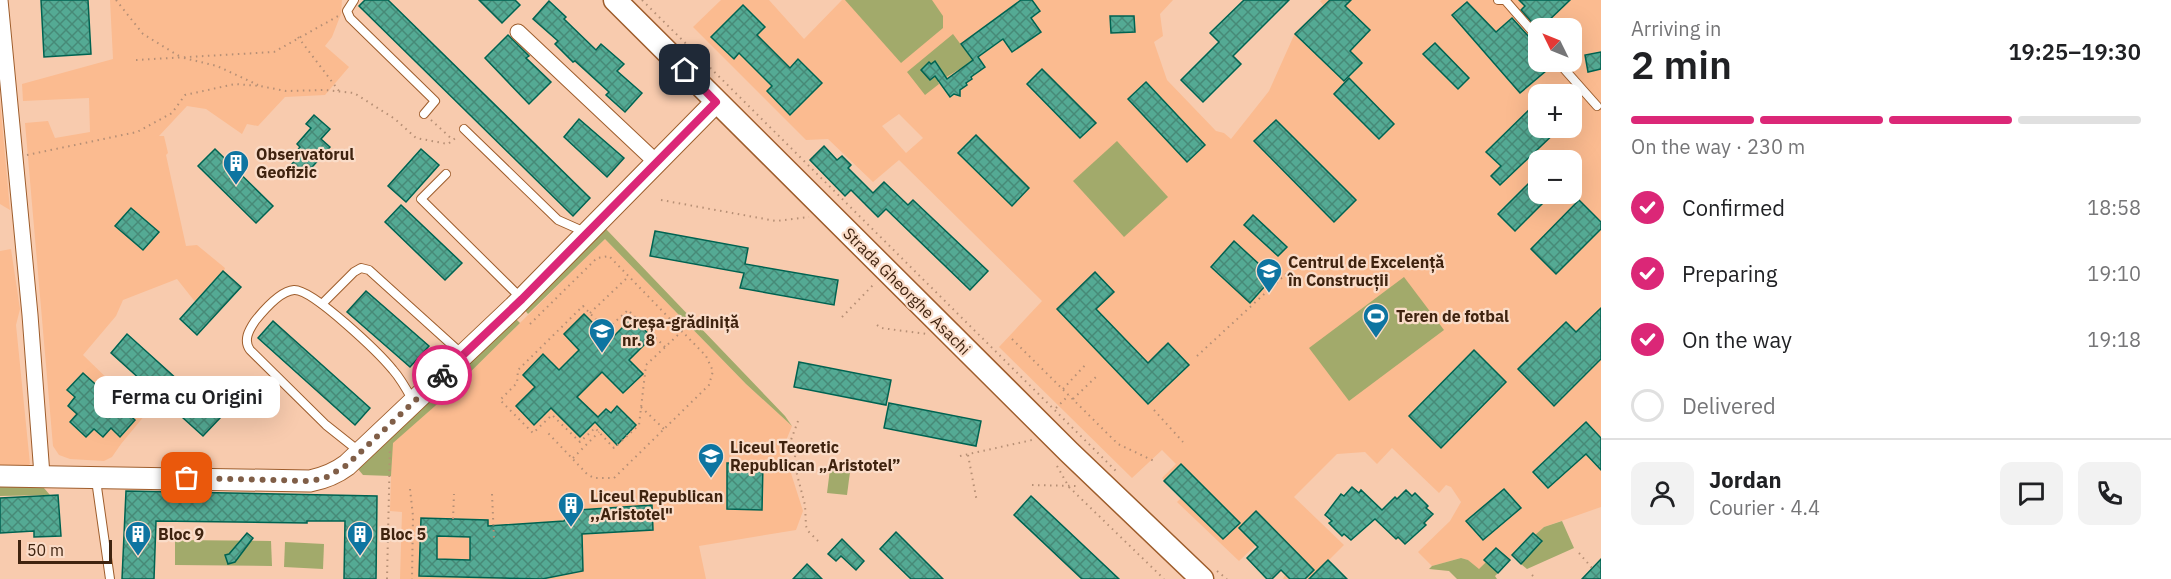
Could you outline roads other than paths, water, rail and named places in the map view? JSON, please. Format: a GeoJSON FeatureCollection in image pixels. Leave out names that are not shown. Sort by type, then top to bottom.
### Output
{"type":"FeatureCollection","features":[{"type":"Feature","properties":{"kind":"main road","name":"Strada Gheorghe Asachi"},"geometry":{"type":"LineString","coordinates":[[615,0],[1052,435],[1207,573]]}},
{"type":"Feature","properties":{"kind":"street"},"geometry":{"type":"LineString","coordinates":[[0,0],[30,315],[42,475]]}},
{"type":"Feature","properties":{"kind":"street"},"geometry":{"type":"LineString","coordinates":[[519,32],[656,162]]}},
{"type":"Feature","properties":{"kind":"street"},"geometry":{"type":"LineString","coordinates":[[0,476],[310,481],[336,474],[361,453],[522,299],[716,102]]}},
{"type":"Feature","properties":{"kind":"lane"},"geometry":{"type":"LineString","coordinates":[[354,0],[347,11],[350,18],[435,101],[424,114]]}},
{"type":"Feature","properties":{"kind":"lane"},"geometry":{"type":"LineString","coordinates":[[1498,0],[1505,0],[1528,26]]}},
{"type":"Feature","properties":{"kind":"lane"},"geometry":{"type":"LineString","coordinates":[[1567,72],[1597,106]]}},
{"type":"Feature","properties":{"kind":"lane"},"geometry":{"type":"LineString","coordinates":[[464,129],[558,220],[586,233]]}},
{"type":"Feature","properties":{"kind":"lane"},"geometry":{"type":"LineString","coordinates":[[446,174],[421,200],[522,299]]}},
{"type":"Feature","properties":{"kind":"lane"},"geometry":{"type":"LineString","coordinates":[[322,304],[354,272],[362,268],[369,270],[464,355]]}},
{"type":"Feature","properties":{"kind":"lane"},"geometry":{"type":"LineString","coordinates":[[361,453],[326,425],[246,346],[249,331],[260,315],[283,294],[296,290],[307,294],[322,304],[392,368],[414,402]]}},
{"type":"Feature","properties":{"kind":"lane"},"geometry":{"type":"LineString","coordinates":[[95,476],[110,579]]}},
{"type":"Feature","properties":{"kind":"place","name":"Observatorul Geofizic"},"geometry":{"type":"Point","coordinates":[236,186]}},
{"type":"Feature","properties":{"kind":"place","name":"Centrul de Excelență în Construcții"},"geometry":{"type":"Point","coordinates":[1269,294]}},
{"type":"Feature","properties":{"kind":"place","name":"Teren de fotbal"},"geometry":{"type":"Point","coordinates":[1376,339]}},
{"type":"Feature","properties":{"kind":"place","name":"Creșa-grădiniță nr. 8"},"geometry":{"type":"Point","coordinates":[602,354]}},
{"type":"Feature","properties":{"kind":"place","name":"Ferma cu Origini"},"geometry":{"type":"Point","coordinates":[187,478]}},
{"type":"Feature","properties":{"kind":"place","name":"Liceul Teoretic Republican „Aristotel”"},"geometry":{"type":"Point","coordinates":[711,479]}},
{"type":"Feature","properties":{"kind":"place","name":"Liceul Republican ,,Aristotel\""},"geometry":{"type":"Point","coordinates":[571,528]}},
{"type":"Feature","properties":{"kind":"place","name":"Bloc 9"},"geometry":{"type":"Point","coordinates":[138,557]}},
{"type":"Feature","properties":{"kind":"place","name":"Bloc 5"},"geometry":{"type":"Point","coordinates":[360,557]}}]}
